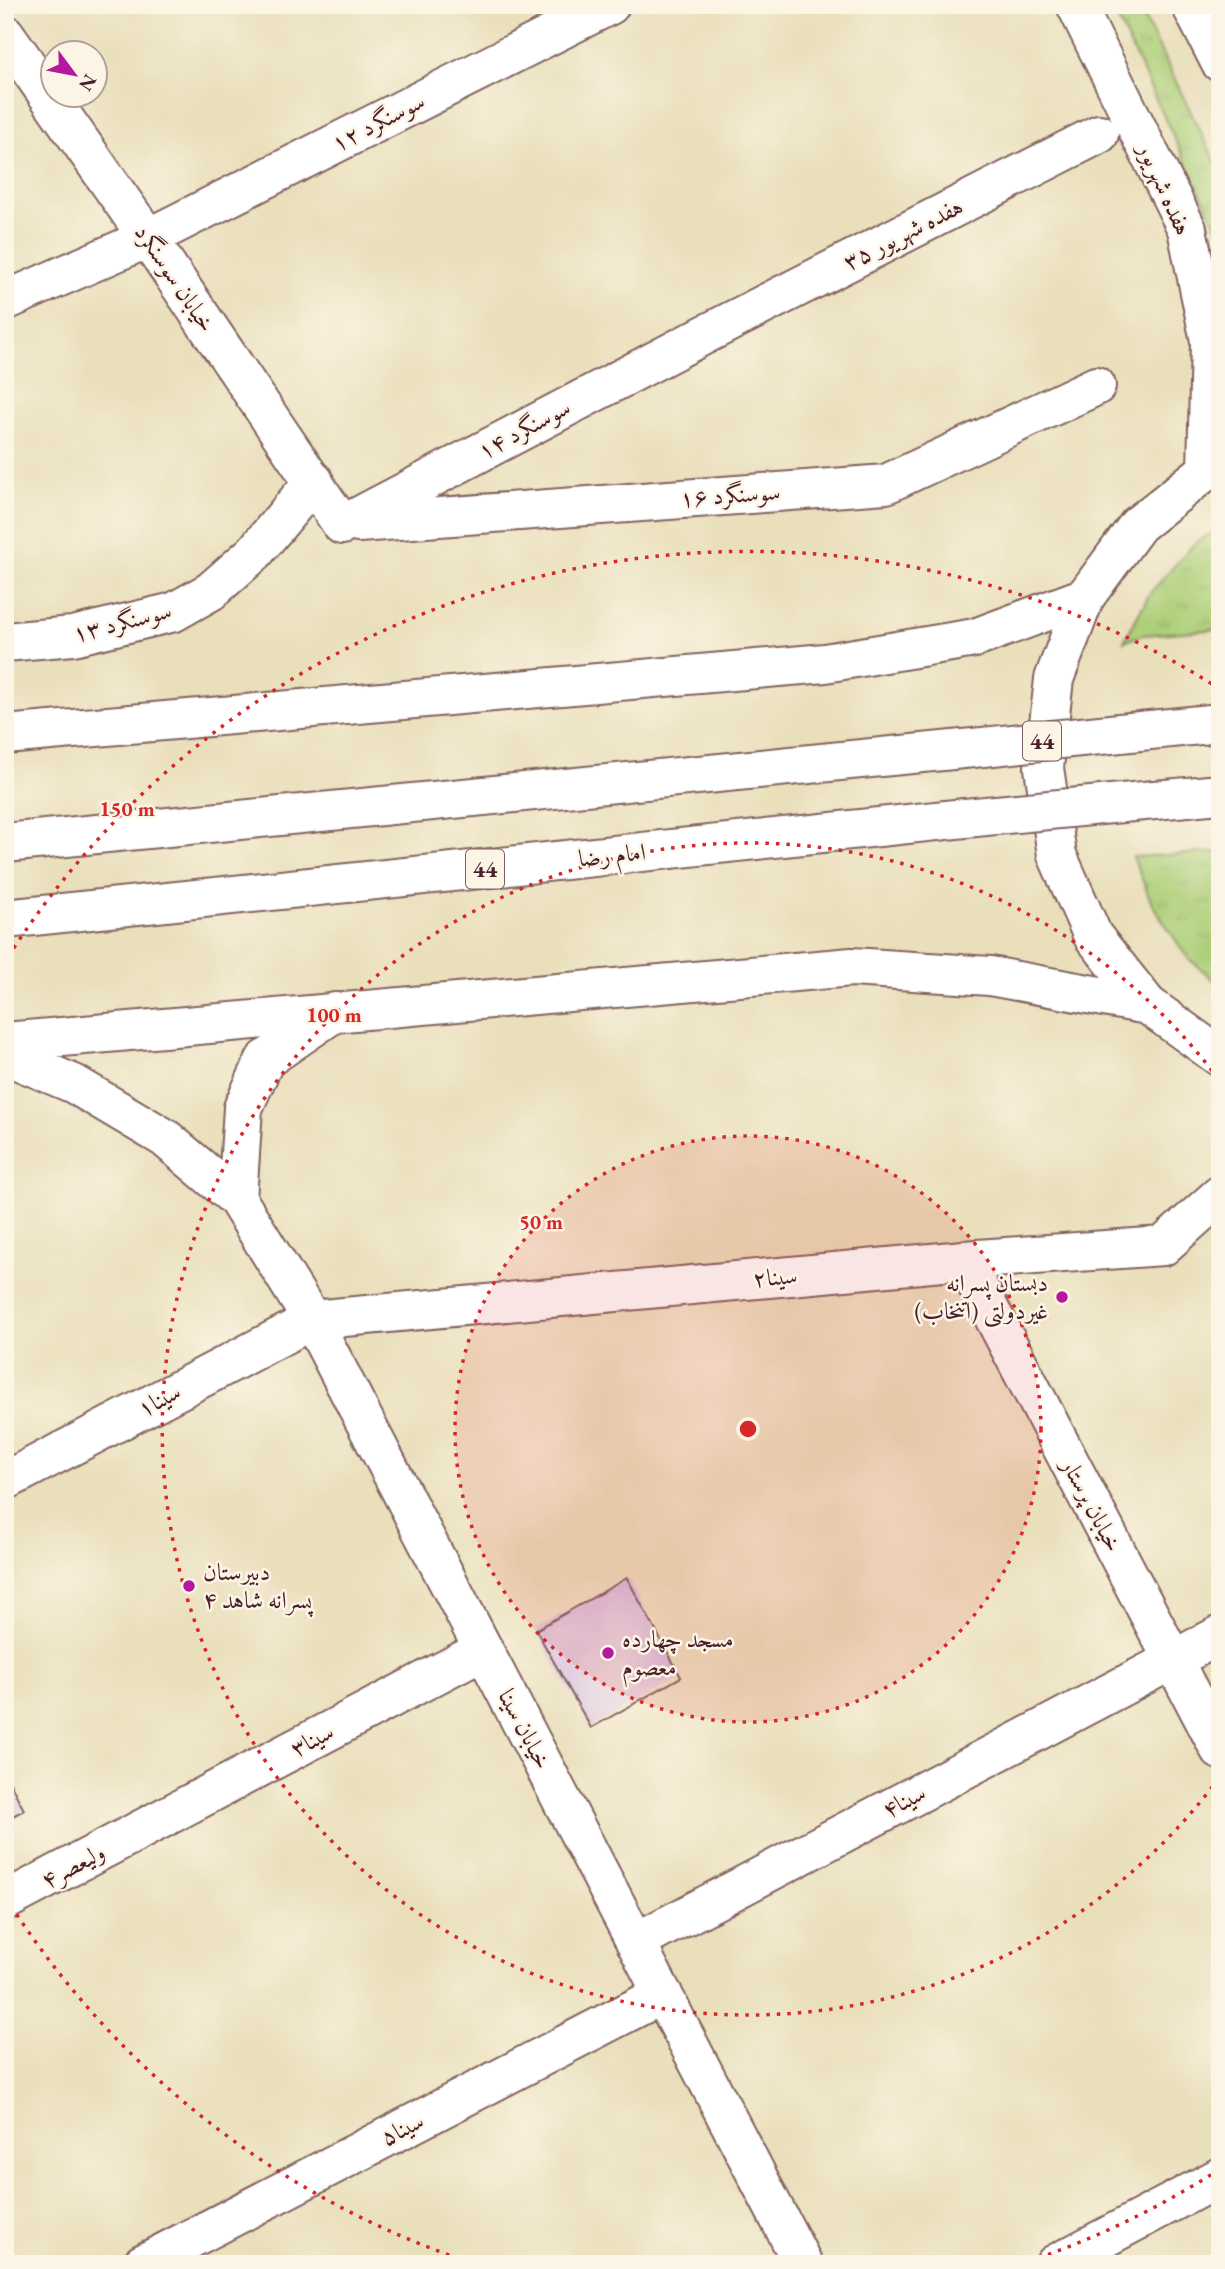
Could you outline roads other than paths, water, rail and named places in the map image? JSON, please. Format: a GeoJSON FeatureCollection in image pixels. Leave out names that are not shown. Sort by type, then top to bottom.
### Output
{"type":"FeatureCollection","features":[{"type":"Feature","properties":{"kind":"main road","name":"هفده شهریور"},"geometry":{"type":"LineString","coordinates":[[1076,5],[1186,229],[1210,341],[1213,467]]}},
{"type":"Feature","properties":{"kind":"main road"},"geometry":{"type":"LineString","coordinates":[[1191,5],[1220,62]]}},
{"type":"Feature","properties":{"kind":"main road","name":"سوسنگرد ۱۲"},"geometry":{"type":"LineString","coordinates":[[5,302],[148,239],[609,6]]}},
{"type":"Feature","properties":{"kind":"main road","name":"خیابان سوسنگرد"},"geometry":{"type":"LineString","coordinates":[[5,34],[20,82],[148,239],[342,525]]}},
{"type":"Feature","properties":{"kind":"main road","name":"هفده شهریور ۳۵"},"geometry":{"type":"LineString","coordinates":[[706,334],[1100,134]]}},
{"type":"Feature","properties":{"kind":"main road","name":"سوسنگرد ۱۴"},"geometry":{"type":"LineString","coordinates":[[342,525],[706,334]]}},
{"type":"Feature","properties":{"kind":"main road","name":"سوسنگرد ۱۶"},"geometry":{"type":"LineString","coordinates":[[342,525],[886,484],[1096,386]]}},
{"type":"Feature","properties":{"kind":"main road"},"geometry":{"type":"LineString","coordinates":[[1213,467],[1138,525],[1085,597],[1054,679],[1044,768],[1057,855],[1093,936],[1148,1005],[1220,1057]]}},
{"type":"Feature","properties":{"kind":"main road","name":"سوسنگرد ۱۳"},"geometry":{"type":"LineString","coordinates":[[5,642],[73,636],[174,612],[211,592],[254,553],[314,481]]}},
{"type":"Feature","properties":{"kind":"main road"},"geometry":{"type":"LineString","coordinates":[[5,735],[825,663],[975,638],[1085,597]]}},
{"type":"Feature","properties":{"kind":"main road","name":"44"},"geometry":{"type":"LineString","coordinates":[[5,843],[1220,723]]}},
{"type":"Feature","properties":{"kind":"main road","name":"امام رضا"},"geometry":{"type":"LineString","coordinates":[[5,919],[965,818],[1220,794]]}},
{"type":"Feature","properties":{"kind":"main road"},"geometry":{"type":"LineString","coordinates":[[5,1042],[852,967],[990,976],[1148,1005]]}},
{"type":"Feature","properties":{"kind":"main road"},"geometry":{"type":"LineString","coordinates":[[237,1199],[243,1108],[265,1060],[335,1012]]}},
{"type":"Feature","properties":{"kind":"main road","name":"خیابان سینا"},"geometry":{"type":"LineString","coordinates":[[5,1055],[74,1084],[165,1138],[237,1199],[312,1320],[803,2264]]}},
{"type":"Feature","properties":{"kind":"main road"},"geometry":{"type":"LineString","coordinates":[[5,1085],[74,1084]]}},
{"type":"Feature","properties":{"kind":"main road","name":"سینا۲"},"geometry":{"type":"LineString","coordinates":[[312,1320],[964,1260],[1163,1246],[1220,1195]]}},
{"type":"Feature","properties":{"kind":"main road","name":"خیابان پرستار"},"geometry":{"type":"LineString","coordinates":[[964,1260],[1220,1750]]}},
{"type":"Feature","properties":{"kind":"main road","name":"سینا۱"},"geometry":{"type":"LineString","coordinates":[[5,1481],[312,1320]]}},
{"type":"Feature","properties":{"kind":"main road","name":"سینا۴"},"geometry":{"type":"LineString","coordinates":[[636,1942],[1220,1635]]}},
{"type":"Feature","properties":{"kind":"main road","name":"سینا۳"},"geometry":{"type":"LineString","coordinates":[[141,1830],[483,1650]]}},
{"type":"Feature","properties":{"kind":"main road","name":"ولیعصر۴"},"geometry":{"type":"LineString","coordinates":[[5,1901],[141,1830]]}},
{"type":"Feature","properties":{"kind":"main road","name":"سینا۵"},"geometry":{"type":"LineString","coordinates":[[142,2264],[663,1994]]}},
{"type":"Feature","properties":{"kind":"main road"},"geometry":{"type":"LineString","coordinates":[[1055,2264],[1220,2177]]}},
{"type":"Feature","properties":{"kind":"place","name":"دبستان پسرانه غیردولتی (اتنخاب)"},"geometry":{"type":"Point","coordinates":[1062,1297]}},
{"type":"Feature","properties":{"kind":"place","name":"دبیرستان پسرانه شاهد ۴"},"geometry":{"type":"Point","coordinates":[189,1586]}},
{"type":"Feature","properties":{"kind":"place","name":"مسجد چهارده معصوم"},"geometry":{"type":"Point","coordinates":[608,1653]}}]}
